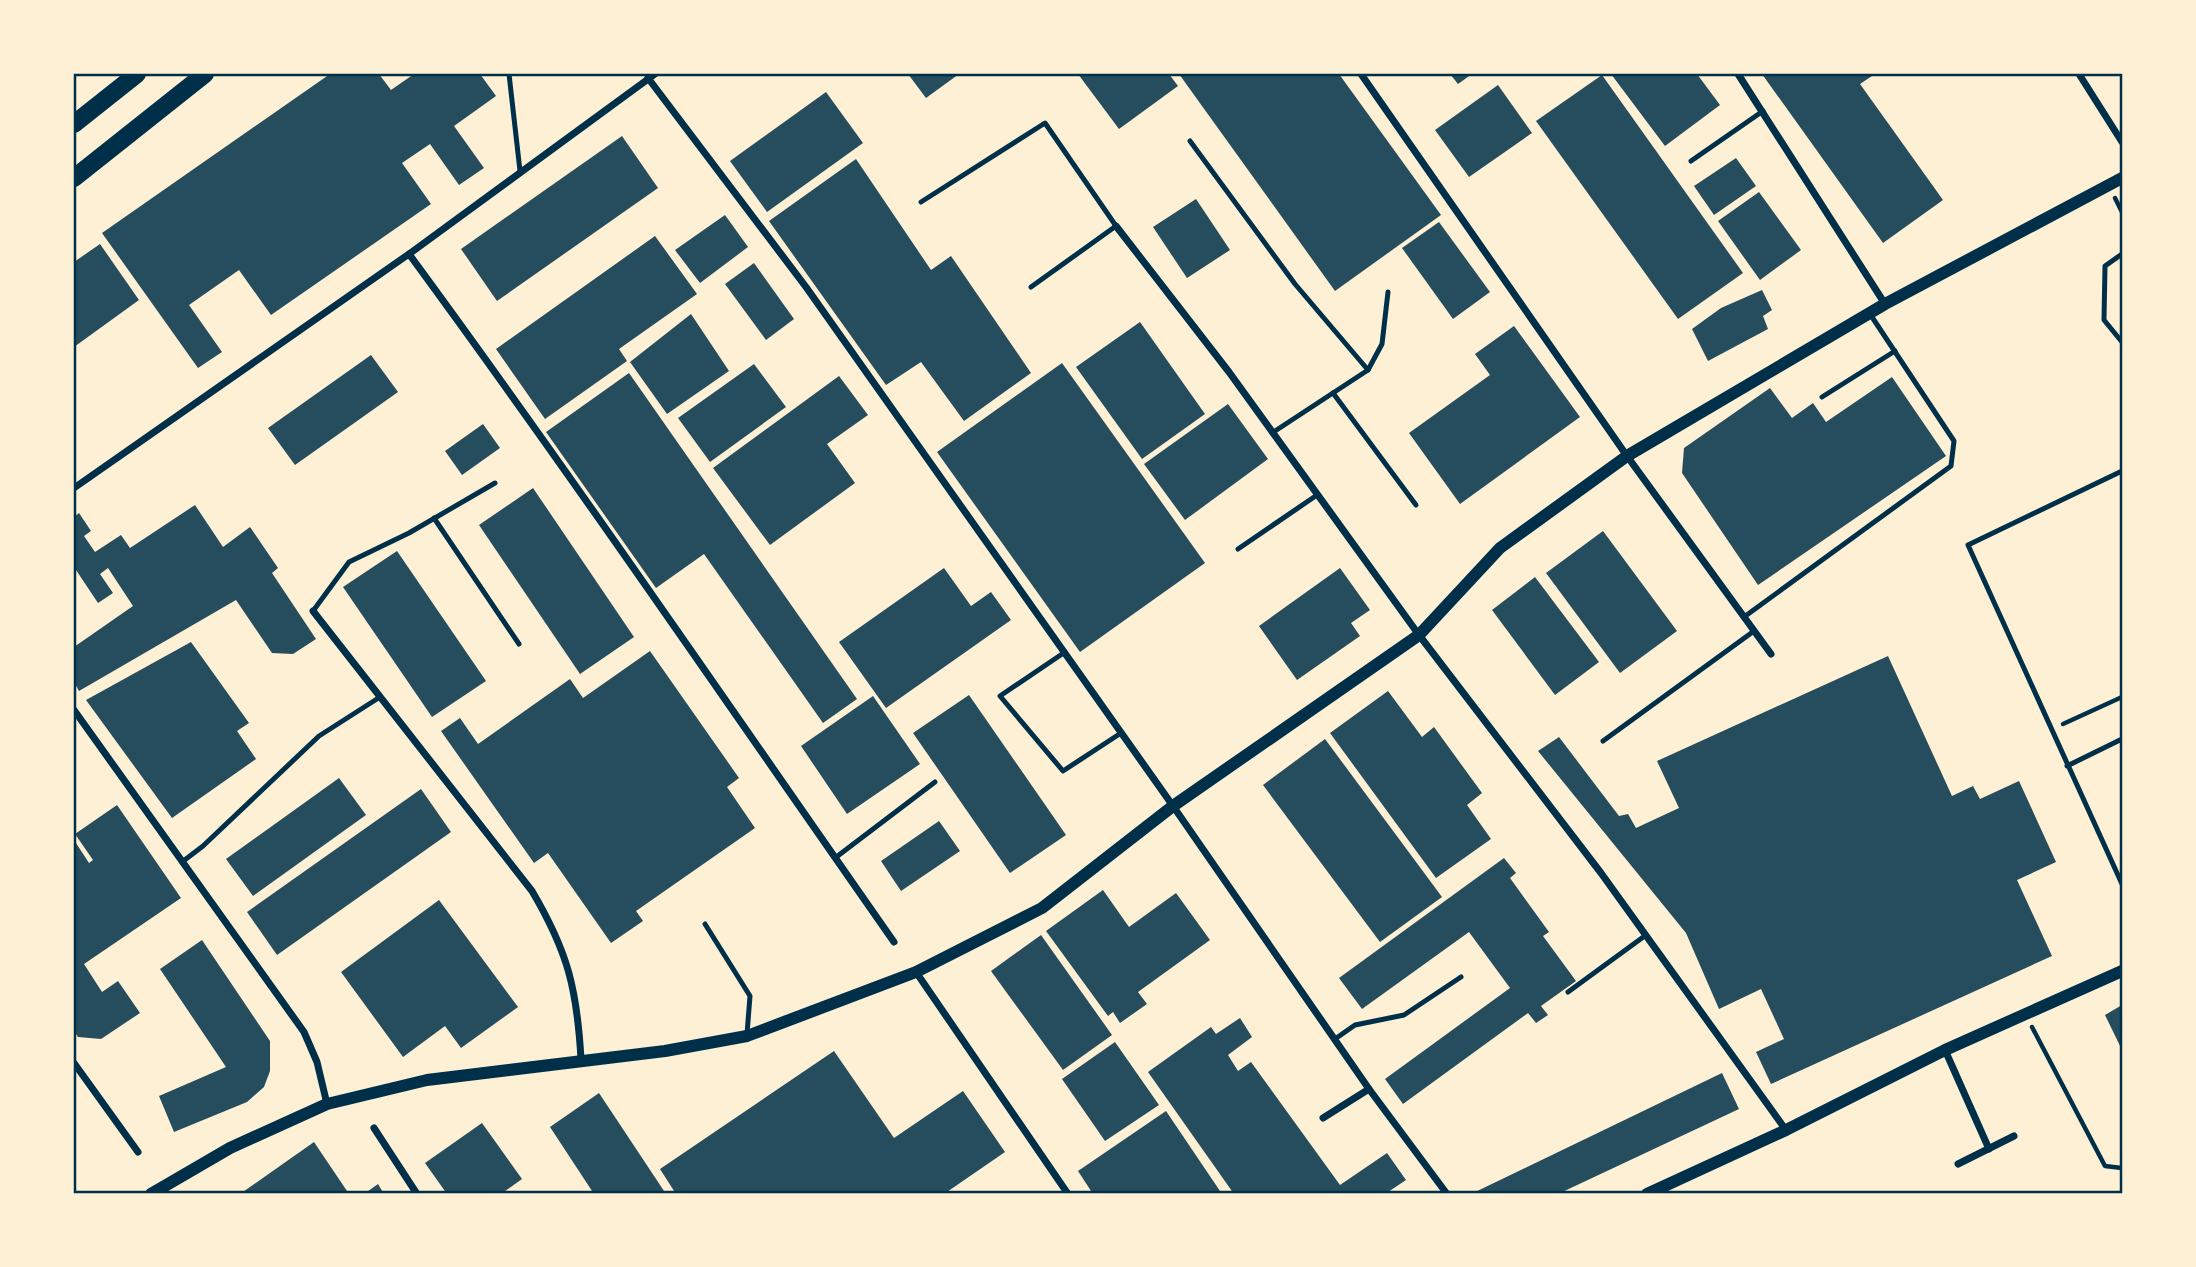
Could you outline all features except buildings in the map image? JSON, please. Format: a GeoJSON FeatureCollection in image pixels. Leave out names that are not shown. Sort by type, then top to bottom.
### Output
{"type":"FeatureCollection","features":[{"type":"Feature","properties":{"kind":"highway"},"geometry":{"type":"LineString","coordinates":[[74,124],[137,74]]}},
{"type":"Feature","properties":{"kind":"highway"},"geometry":{"type":"LineString","coordinates":[[74,178],[205,74]]}},
{"type":"Feature","properties":{"kind":"street"},"geometry":{"type":"LineString","coordinates":[[1361,74],[1627,456],[1771,654]]}},
{"type":"Feature","properties":{"kind":"street"},"geometry":{"type":"LineString","coordinates":[[1738,74],[1885,304]]}},
{"type":"Feature","properties":{"kind":"street"},"geometry":{"type":"LineString","coordinates":[[2079,74],[2123,142]]}},
{"type":"Feature","properties":{"kind":"street"},"geometry":{"type":"LineString","coordinates":[[74,488],[410,254],[652,76],[806,287],[1065,652],[1369,1089],[1446,1193]]}},
{"type":"Feature","properties":{"kind":"street"},"geometry":{"type":"LineString","coordinates":[[158,1192],[230,1148],[327,1104],[427,1080],[581,1059],[665,1051],[747,1036],[916,972],[1042,908],[1173,806],[1419,635],[1500,548],[1627,456],[1885,304],[2123,178]]}},
{"type":"Feature","properties":{"kind":"street"},"geometry":{"type":"LineString","coordinates":[[1116,226],[1272,433],[1419,635],[1646,935],[1786,1130]]}},
{"type":"Feature","properties":{"kind":"street"},"geometry":{"type":"LineString","coordinates":[[410,254],[653,592],[748,736],[894,942]]}},
{"type":"Feature","properties":{"kind":"street"},"geometry":{"type":"LineString","coordinates":[[313,611],[533,891],[556,931],[577,1000],[581,1059]]}},
{"type":"Feature","properties":{"kind":"street"},"geometry":{"type":"LineString","coordinates":[[74,709],[304,1032],[317,1062],[327,1104]]}},
{"type":"Feature","properties":{"kind":"street"},"geometry":{"type":"LineString","coordinates":[[1647,1194],[1786,1130],[1945,1049],[2123,971]]}},
{"type":"Feature","properties":{"kind":"street"},"geometry":{"type":"LineString","coordinates":[[916,972],[1068,1194]]}},
{"type":"Feature","properties":{"kind":"street"},"geometry":{"type":"LineString","coordinates":[[1945,1049],[1989,1149]]}},
{"type":"Feature","properties":{"kind":"street"},"geometry":{"type":"LineString","coordinates":[[74,1063],[138,1152]]}},
{"type":"Feature","properties":{"kind":"street"},"geometry":{"type":"LineString","coordinates":[[1323,1118],[1369,1089]]}},
{"type":"Feature","properties":{"kind":"street"},"geometry":{"type":"LineString","coordinates":[[374,1128],[418,1194]]}},
{"type":"Feature","properties":{"kind":"street"},"geometry":{"type":"LineString","coordinates":[[1958,1164],[2014,1136]]}},
{"type":"Feature","properties":{"kind":"lane"},"geometry":{"type":"LineString","coordinates":[[509,74],[520,171]]}},
{"type":"Feature","properties":{"kind":"lane"},"geometry":{"type":"LineString","coordinates":[[1691,161],[1763,111]]}},
{"type":"Feature","properties":{"kind":"lane"},"geometry":{"type":"LineString","coordinates":[[921,202],[1045,123],[1116,226],[1031,287]]}},
{"type":"Feature","properties":{"kind":"lane"},"geometry":{"type":"LineString","coordinates":[[1190,141],[1294,284],[1368,370]]}},
{"type":"Feature","properties":{"kind":"lane"},"geometry":{"type":"LineString","coordinates":[[2123,254],[2105,266],[2104,320],[2123,342]]}},
{"type":"Feature","properties":{"kind":"lane"},"geometry":{"type":"LineString","coordinates":[[1272,433],[1368,370],[1382,344],[1388,292]]}},
{"type":"Feature","properties":{"kind":"lane"},"geometry":{"type":"LineString","coordinates":[[1744,617],[1951,466],[1954,441],[1870,314]]}},
{"type":"Feature","properties":{"kind":"lane"},"geometry":{"type":"LineString","coordinates":[[1822,397],[1895,351]]}},
{"type":"Feature","properties":{"kind":"lane"},"geometry":{"type":"LineString","coordinates":[[1333,393],[1416,505]]}},
{"type":"Feature","properties":{"kind":"lane"},"geometry":{"type":"LineString","coordinates":[[2123,471],[1968,545],[2123,884]]}},
{"type":"Feature","properties":{"kind":"lane"},"geometry":{"type":"LineString","coordinates":[[313,611],[349,562],[434,519],[495,484]]}},
{"type":"Feature","properties":{"kind":"lane"},"geometry":{"type":"LineString","coordinates":[[1238,549],[1317,495]]}},
{"type":"Feature","properties":{"kind":"lane"},"geometry":{"type":"LineString","coordinates":[[434,519],[519,644]]}},
{"type":"Feature","properties":{"kind":"lane"},"geometry":{"type":"LineString","coordinates":[[1603,741],[1754,631]]}},
{"type":"Feature","properties":{"kind":"lane"},"geometry":{"type":"LineString","coordinates":[[1065,652],[1000,696],[1063,771],[1121,733]]}},
{"type":"Feature","properties":{"kind":"lane"},"geometry":{"type":"LineString","coordinates":[[182,862],[203,846],[319,736],[380,697]]}},
{"type":"Feature","properties":{"kind":"lane"},"geometry":{"type":"LineString","coordinates":[[2067,766],[2123,739]]}},
{"type":"Feature","properties":{"kind":"lane"},"geometry":{"type":"LineString","coordinates":[[835,858],[935,782]]}},
{"type":"Feature","properties":{"kind":"lane"},"geometry":{"type":"LineString","coordinates":[[705,925],[750,996],[747,1036]]}},
{"type":"Feature","properties":{"kind":"lane"},"geometry":{"type":"LineString","coordinates":[[1568,992],[1646,935]]}},
{"type":"Feature","properties":{"kind":"lane"},"geometry":{"type":"LineString","coordinates":[[1335,1039],[1355,1025],[1404,1015],[1461,977]]}},
{"type":"Feature","properties":{"kind":"path"},"geometry":{"type":"LineString","coordinates":[[2051,730],[2123,697]]}},
{"type":"Feature","properties":{"kind":"path"},"geometry":{"type":"LineString","coordinates":[[2025,1013],[2105,1166],[2123,1168]]}}]}
